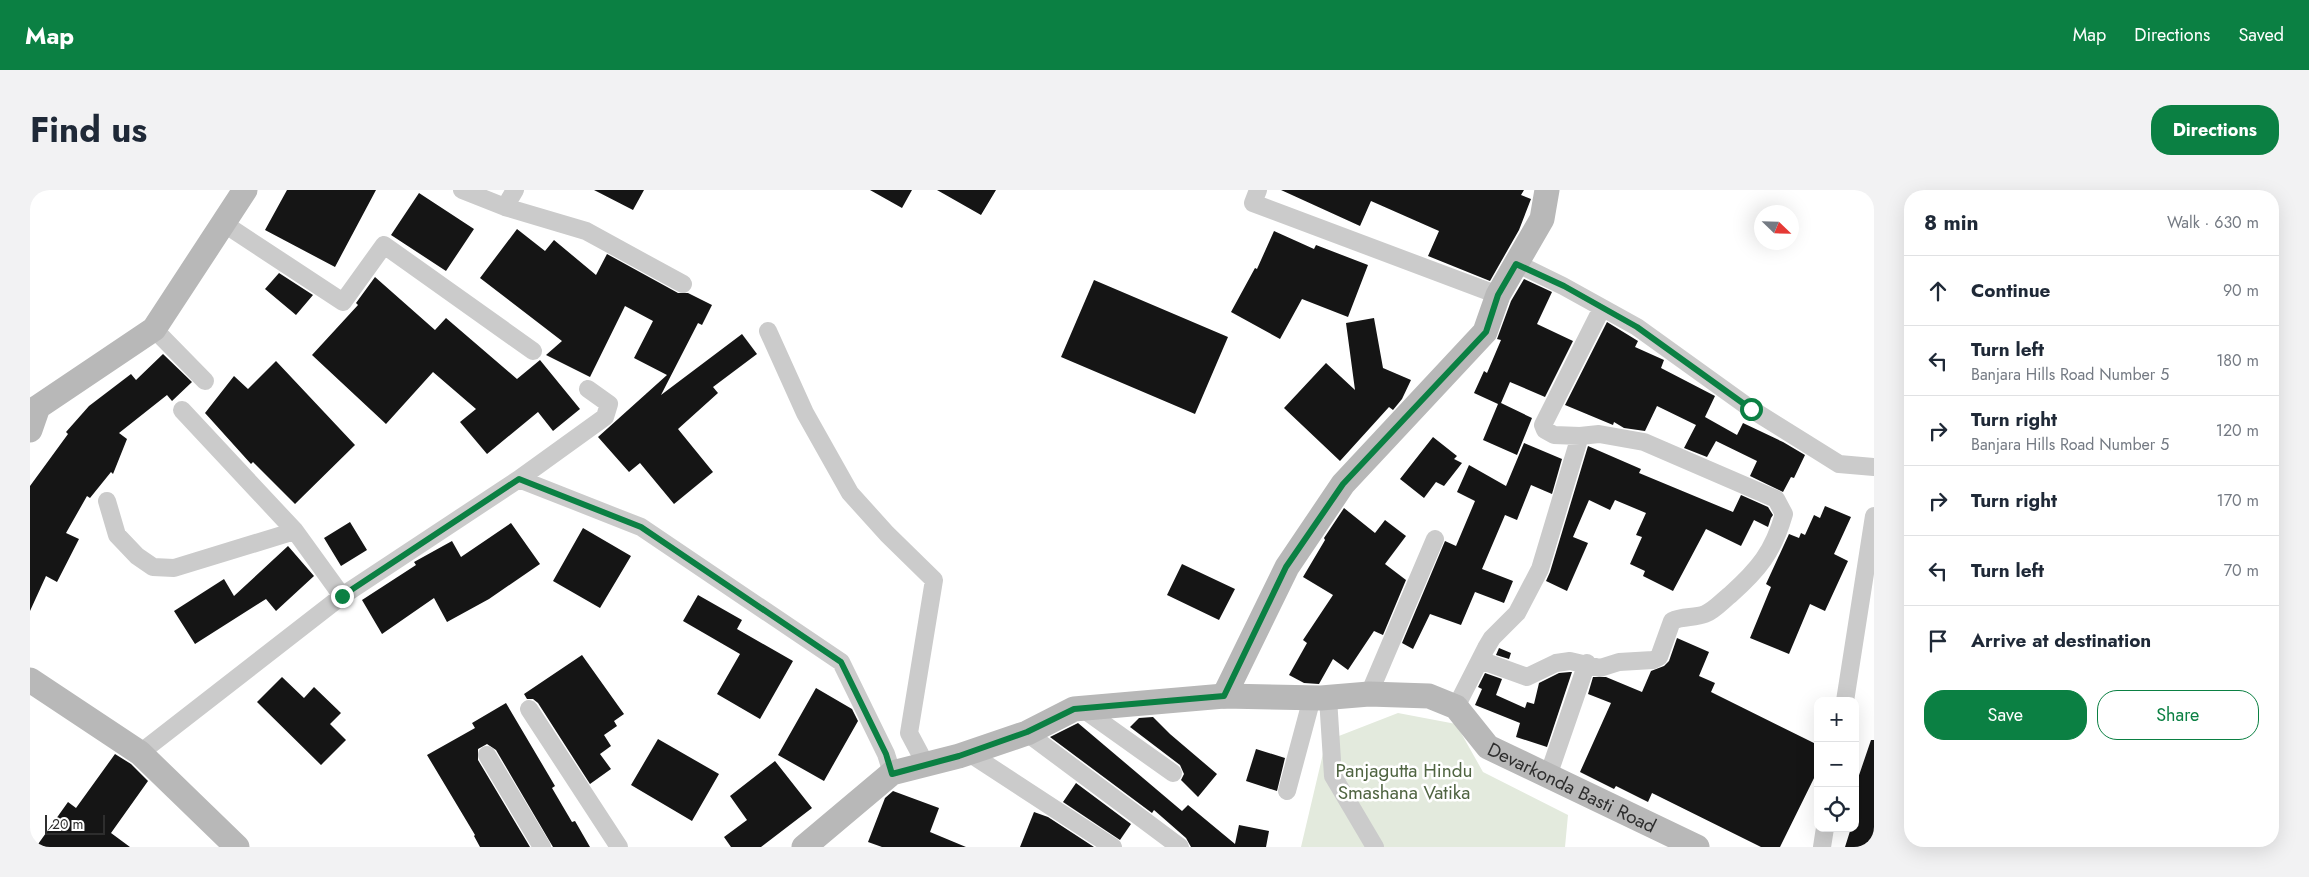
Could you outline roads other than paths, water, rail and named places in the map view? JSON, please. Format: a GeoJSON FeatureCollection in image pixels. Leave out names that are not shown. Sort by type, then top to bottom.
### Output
{"type":"FeatureCollection","features":[{"type":"Feature","properties":{"kind":"street"},"geometry":{"type":"LineString","coordinates":[[30,430],[38,407],[154,328],[245,190]]}},
{"type":"Feature","properties":{"kind":"street"},"geometry":{"type":"LineString","coordinates":[[462,190],[505,207],[586,231],[683,284]]}},
{"type":"Feature","properties":{"kind":"street"},"geometry":{"type":"LineString","coordinates":[[505,207],[515,190]]}},
{"type":"Feature","properties":{"kind":"street"},"geometry":{"type":"LineString","coordinates":[[1258,190],[1253,203],[1498,295]]}},
{"type":"Feature","properties":{"kind":"street"},"geometry":{"type":"LineString","coordinates":[[1224,696],[1286,567],[1343,484],[1486,332],[1498,295],[1542,220],[1546,190]]}},
{"type":"Feature","properties":{"kind":"street"},"geometry":{"type":"LineString","coordinates":[[223,223],[343,302],[384,246],[533,351]]}},
{"type":"Feature","properties":{"kind":"street"},"geometry":{"type":"LineString","coordinates":[[1516,264],[1644,331],[1751,409],[1839,464],[1874,467]]}},
{"type":"Feature","properties":{"kind":"street"},"geometry":{"type":"LineString","coordinates":[[1480,660],[1527,677],[1556,663],[1570,661],[1587,663],[1600,668],[1619,662],[1653,660],[1659,657],[1672,621],[1704,615],[1753,575],[1772,549],[1784,514],[1776,499],[1644,442],[1600,434],[1580,436],[1554,435],[1545,430],[1543,425],[1602,308]]}},
{"type":"Feature","properties":{"kind":"street"},"geometry":{"type":"LineString","coordinates":[[154,328],[205,381]]}},
{"type":"Feature","properties":{"kind":"street"},"geometry":{"type":"LineString","coordinates":[[768,331],[805,413],[850,493],[887,534],[934,580],[909,733],[926,766]]}},
{"type":"Feature","properties":{"kind":"street"},"geometry":{"type":"LineString","coordinates":[[140,753],[342,596],[519,479],[605,416],[609,404],[588,389]]}},
{"type":"Feature","properties":{"kind":"street"},"geometry":{"type":"LineString","coordinates":[[182,410],[295,531],[342,596]]}},
{"type":"Feature","properties":{"kind":"street"},"geometry":{"type":"LineString","coordinates":[[1456,707],[1492,638],[1517,612],[1540,569],[1580,436]]}},
{"type":"Feature","properties":{"kind":"street"},"geometry":{"type":"LineString","coordinates":[[519,479],[641,527],[841,662],[886,754],[892,774],[804,847]]}},
{"type":"Feature","properties":{"kind":"street"},"geometry":{"type":"LineString","coordinates":[[107,501],[117,535],[137,556],[153,567],[174,568],[295,531]]}},
{"type":"Feature","properties":{"kind":"street"},"geometry":{"type":"LineString","coordinates":[[1846,697],[1874,516]]}},
{"type":"Feature","properties":{"kind":"street"},"geometry":{"type":"LineString","coordinates":[[1369,694],[1435,539]]}},
{"type":"Feature","properties":{"kind":"street"},"geometry":{"type":"LineString","coordinates":[[1548,776],[1587,663]]}},
{"type":"Feature","properties":{"kind":"street"},"geometry":{"type":"LineString","coordinates":[[30,680],[140,753],[237,847]]}},
{"type":"Feature","properties":{"kind":"street","name":"Devarkonda Basti Road"},"geometry":{"type":"LineString","coordinates":[[892,774],[926,766],[1027,732],[1074,709],[1224,696],[1320,698],[1369,694],[1429,696],[1456,707],[1488,747],[1697,847]]}},
{"type":"Feature","properties":{"kind":"street"},"geometry":{"type":"LineString","coordinates":[[1287,791],[1320,698]]}},
{"type":"Feature","properties":{"kind":"street"},"geometry":{"type":"LineString","coordinates":[[1320,698],[1333,776],[1375,847]]}},
{"type":"Feature","properties":{"kind":"street"},"geometry":{"type":"LineString","coordinates":[[530,709],[619,847]]}},
{"type":"Feature","properties":{"kind":"street"},"geometry":{"type":"LineString","coordinates":[[1083,709],[1173,773]]}},
{"type":"Feature","properties":{"kind":"street"},"geometry":{"type":"LineString","coordinates":[[1027,732],[1180,847]]}},
{"type":"Feature","properties":{"kind":"street"},"geometry":{"type":"LineString","coordinates":[[964,754],[1113,847]]}},
{"type":"Feature","properties":{"kind":"street"},"geometry":{"type":"LineString","coordinates":[[487,755],[542,847]]}},
{"type":"Feature","properties":{"kind":"street"},"geometry":{"type":"LineString","coordinates":[[1822,847],[1824,832]]}},
{"type":"Feature","properties":{"kind":"park label","name":"Panjagutta Hindu Smashana Vatika"},"geometry":{"type":"Point","coordinates":[1404,781]}}]}
